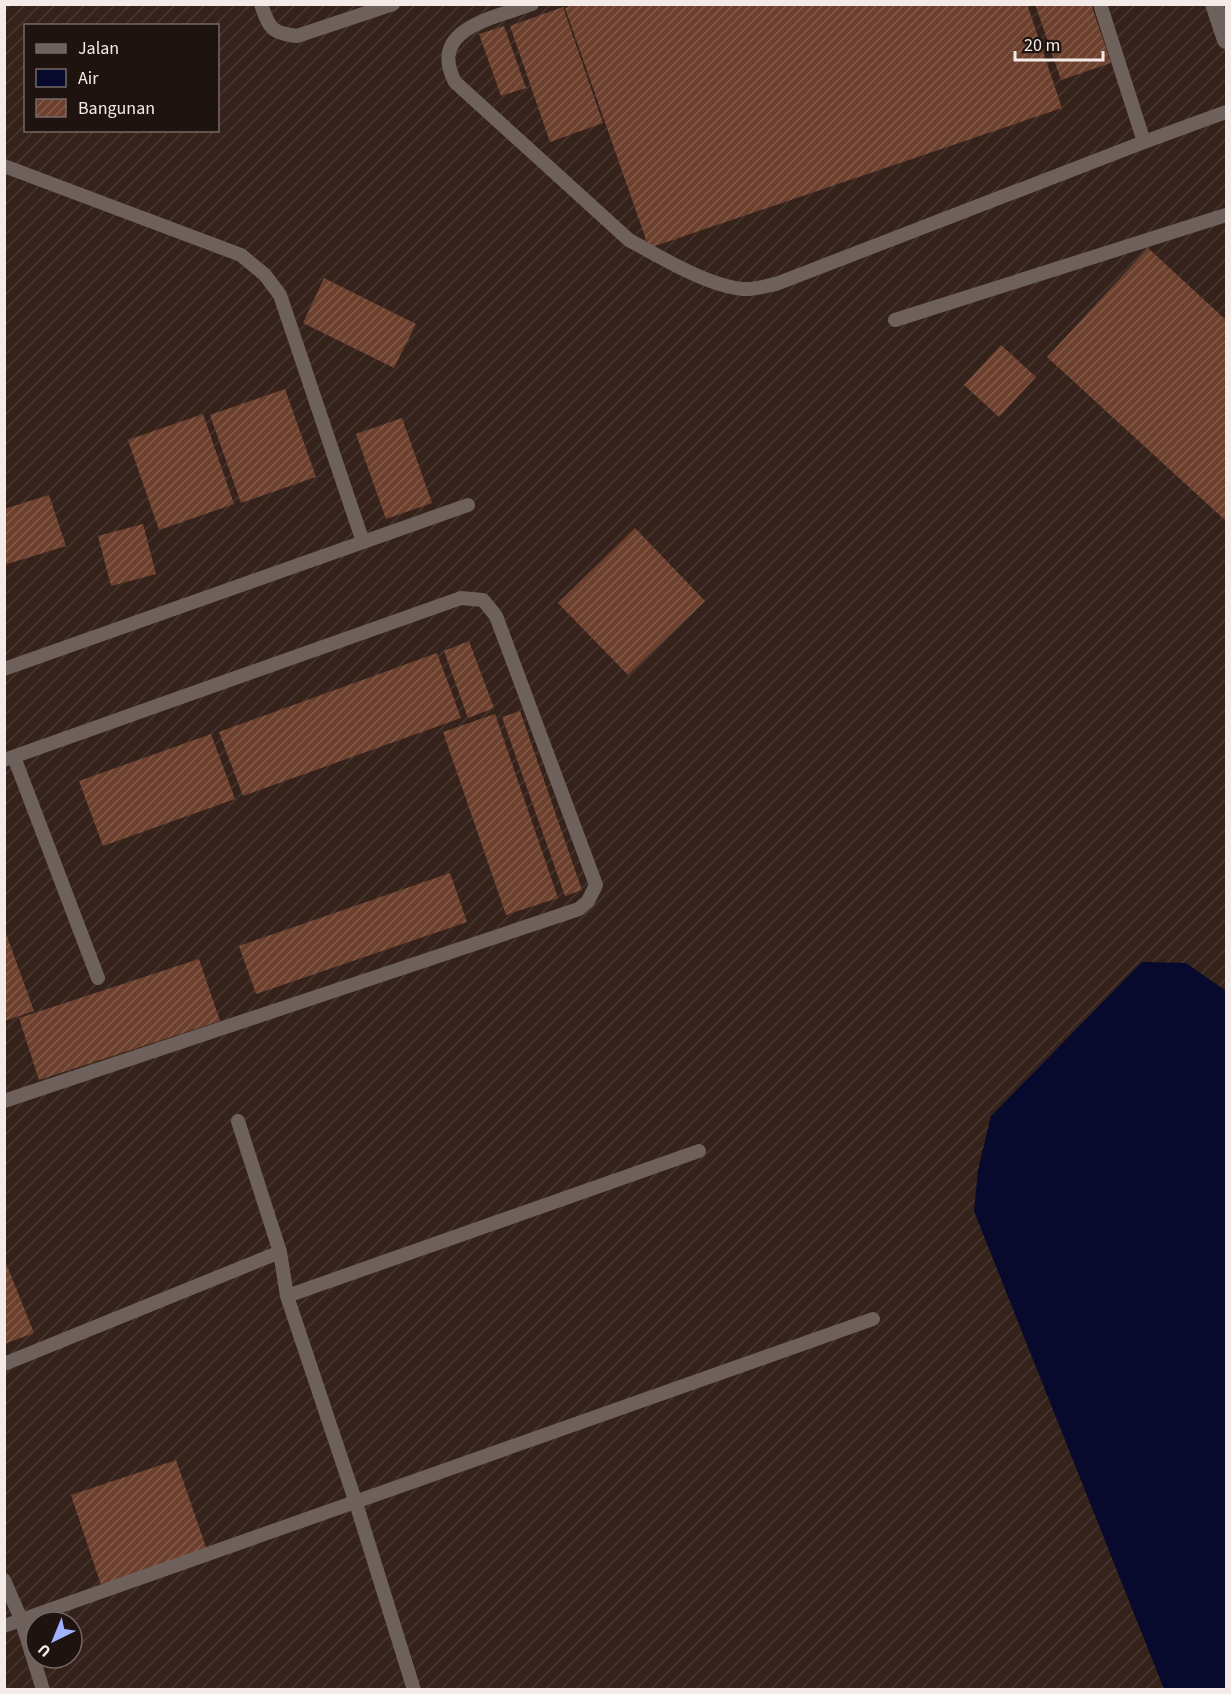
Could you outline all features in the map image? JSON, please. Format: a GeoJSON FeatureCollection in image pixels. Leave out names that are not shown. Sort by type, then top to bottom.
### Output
{"type":"FeatureCollection","features":[{"type":"Feature","properties":{"kind":"street"},"geometry":{"type":"LineString","coordinates":[[1214,4],[1227,40]]}},
{"type":"Feature","properties":{"kind":"lane"},"geometry":{"type":"LineString","coordinates":[[261,4],[268,24],[280,34],[297,36],[393,4]]}},
{"type":"Feature","properties":{"kind":"lane"},"geometry":{"type":"LineString","coordinates":[[532,4],[474,25],[458,36],[450,46],[447,59],[455,82],[629,240],[663,259],[717,282],[743,289],[776,284],[1227,112]]}},
{"type":"Feature","properties":{"kind":"lane"},"geometry":{"type":"LineString","coordinates":[[1100,4],[1144,142]]}},
{"type":"Feature","properties":{"kind":"lane"},"geometry":{"type":"LineString","coordinates":[[4,166],[241,255],[265,274],[280,295],[363,542]]}},
{"type":"Feature","properties":{"kind":"lane"},"geometry":{"type":"LineString","coordinates":[[895,320],[1227,215]]}},
{"type":"Feature","properties":{"kind":"lane"},"geometry":{"type":"LineString","coordinates":[[4,669],[468,505]]}},
{"type":"Feature","properties":{"kind":"lane"},"geometry":{"type":"LineString","coordinates":[[4,1101],[579,909],[588,901],[596,885],[496,616],[483,600],[461,598],[9,758],[98,978]]}},
{"type":"Feature","properties":{"kind":"lane"},"geometry":{"type":"LineString","coordinates":[[238,1122],[280,1252],[287,1296],[356,1503],[414,1689]]}},
{"type":"Feature","properties":{"kind":"lane"},"geometry":{"type":"LineString","coordinates":[[287,1296],[699,1151]]}},
{"type":"Feature","properties":{"kind":"lane"},"geometry":{"type":"LineString","coordinates":[[4,1364],[280,1252]]}},
{"type":"Feature","properties":{"kind":"lane"},"geometry":{"type":"LineString","coordinates":[[4,1626],[873,1319]]}},
{"type":"Feature","properties":{"kind":"lane"},"geometry":{"type":"LineString","coordinates":[[4,1580],[21,1619],[43,1689]]}},
{"type":"Feature","properties":{"kind":"shaded area"},"geometry":{"type":"Polygon","coordinates":[[[5,5],[1226,5],[1226,1689],[5,1689],[5,5]]]}},
{"type":"Feature","properties":{"kind":"water"},"geometry":{"type":"Polygon","coordinates":[[[1142,962],[1186,963],[1226,991],[1226,1689],[1164,1689],[974,1211],[978,1170],[991,1116],[1142,962]]]}},
{"type":"Feature","properties":{"kind":"building"},"geometry":{"type":"Polygon","coordinates":[[[574,4],[1027,4],[1062,108],[649,248],[565,8],[574,4]]]}},
{"type":"Feature","properties":{"kind":"building"},"geometry":{"type":"Polygon","coordinates":[[[1035,4],[1091,4],[1111,63],[1061,80],[1035,4]]]}},
{"type":"Feature","properties":{"kind":"building"},"geometry":{"type":"Polygon","coordinates":[[[563,7],[603,123],[550,142],[510,26],[563,7]]]}},
{"type":"Feature","properties":{"kind":"building"},"geometry":{"type":"Polygon","coordinates":[[[504,26],[526,88],[501,96],[479,34],[504,26]]]}},
{"type":"Feature","properties":{"kind":"building"},"geometry":{"type":"Polygon","coordinates":[[[1148,248],[1226,320],[1226,521],[1047,357],[1148,248]]]}},
{"type":"Feature","properties":{"kind":"building"},"geometry":{"type":"Polygon","coordinates":[[[324,278],[416,324],[394,368],[303,323],[324,278]]]}},
{"type":"Feature","properties":{"kind":"building"},"geometry":{"type":"Polygon","coordinates":[[[1001,345],[1036,377],[999,417],[964,385],[1001,345]]]}},
{"type":"Feature","properties":{"kind":"building"},"geometry":{"type":"Polygon","coordinates":[[[285,389],[316,477],[241,503],[210,415],[285,389]]]}},
{"type":"Feature","properties":{"kind":"building"},"geometry":{"type":"Polygon","coordinates":[[[203,414],[234,504],[159,530],[128,440],[203,414]]]}},
{"type":"Feature","properties":{"kind":"building"},"geometry":{"type":"Polygon","coordinates":[[[402,418],[432,503],[386,519],[356,434],[402,418]]]}},
{"type":"Feature","properties":{"kind":"building"},"geometry":{"type":"Polygon","coordinates":[[[49,495],[66,546],[4,565],[4,509],[49,495]]]}},
{"type":"Feature","properties":{"kind":"building"},"geometry":{"type":"Polygon","coordinates":[[[143,524],[156,574],[111,586],[98,536],[143,524]]]}},
{"type":"Feature","properties":{"kind":"building"},"geometry":{"type":"Polygon","coordinates":[[[635,528],[705,601],[628,675],[558,603],[635,528]]]}},
{"type":"Feature","properties":{"kind":"building"},"geometry":{"type":"Polygon","coordinates":[[[469,641],[494,708],[468,718],[444,651],[469,641]]]}},
{"type":"Feature","properties":{"kind":"building"},"geometry":{"type":"Polygon","coordinates":[[[437,653],[461,718],[243,796],[219,732],[437,653]]]}},
{"type":"Feature","properties":{"kind":"building"},"geometry":{"type":"Polygon","coordinates":[[[520,711],[582,890],[565,896],[502,717],[520,711]]]}},
{"type":"Feature","properties":{"kind":"building"},"geometry":{"type":"Polygon","coordinates":[[[495,714],[558,898],[506,915],[443,732],[495,714]]]}},
{"type":"Feature","properties":{"kind":"building"},"geometry":{"type":"Polygon","coordinates":[[[211,734],[235,799],[103,846],[79,781],[211,734]]]}},
{"type":"Feature","properties":{"kind":"building"},"geometry":{"type":"Polygon","coordinates":[[[450,873],[467,922],[256,994],[239,946],[450,873]]]}},
{"type":"Feature","properties":{"kind":"building"},"geometry":{"type":"Polygon","coordinates":[[[4,928],[34,1011],[4,1021],[4,928]]]}},
{"type":"Feature","properties":{"kind":"building"},"geometry":{"type":"Polygon","coordinates":[[[199,959],[220,1021],[39,1080],[19,1018],[199,959]]]}},
{"type":"Feature","properties":{"kind":"building"},"geometry":{"type":"Polygon","coordinates":[[[4,1258],[34,1333],[4,1344],[4,1258]]]}},
{"type":"Feature","properties":{"kind":"building"},"geometry":{"type":"Polygon","coordinates":[[[176,1460],[208,1553],[102,1588],[71,1495],[176,1460]]]}}]}
